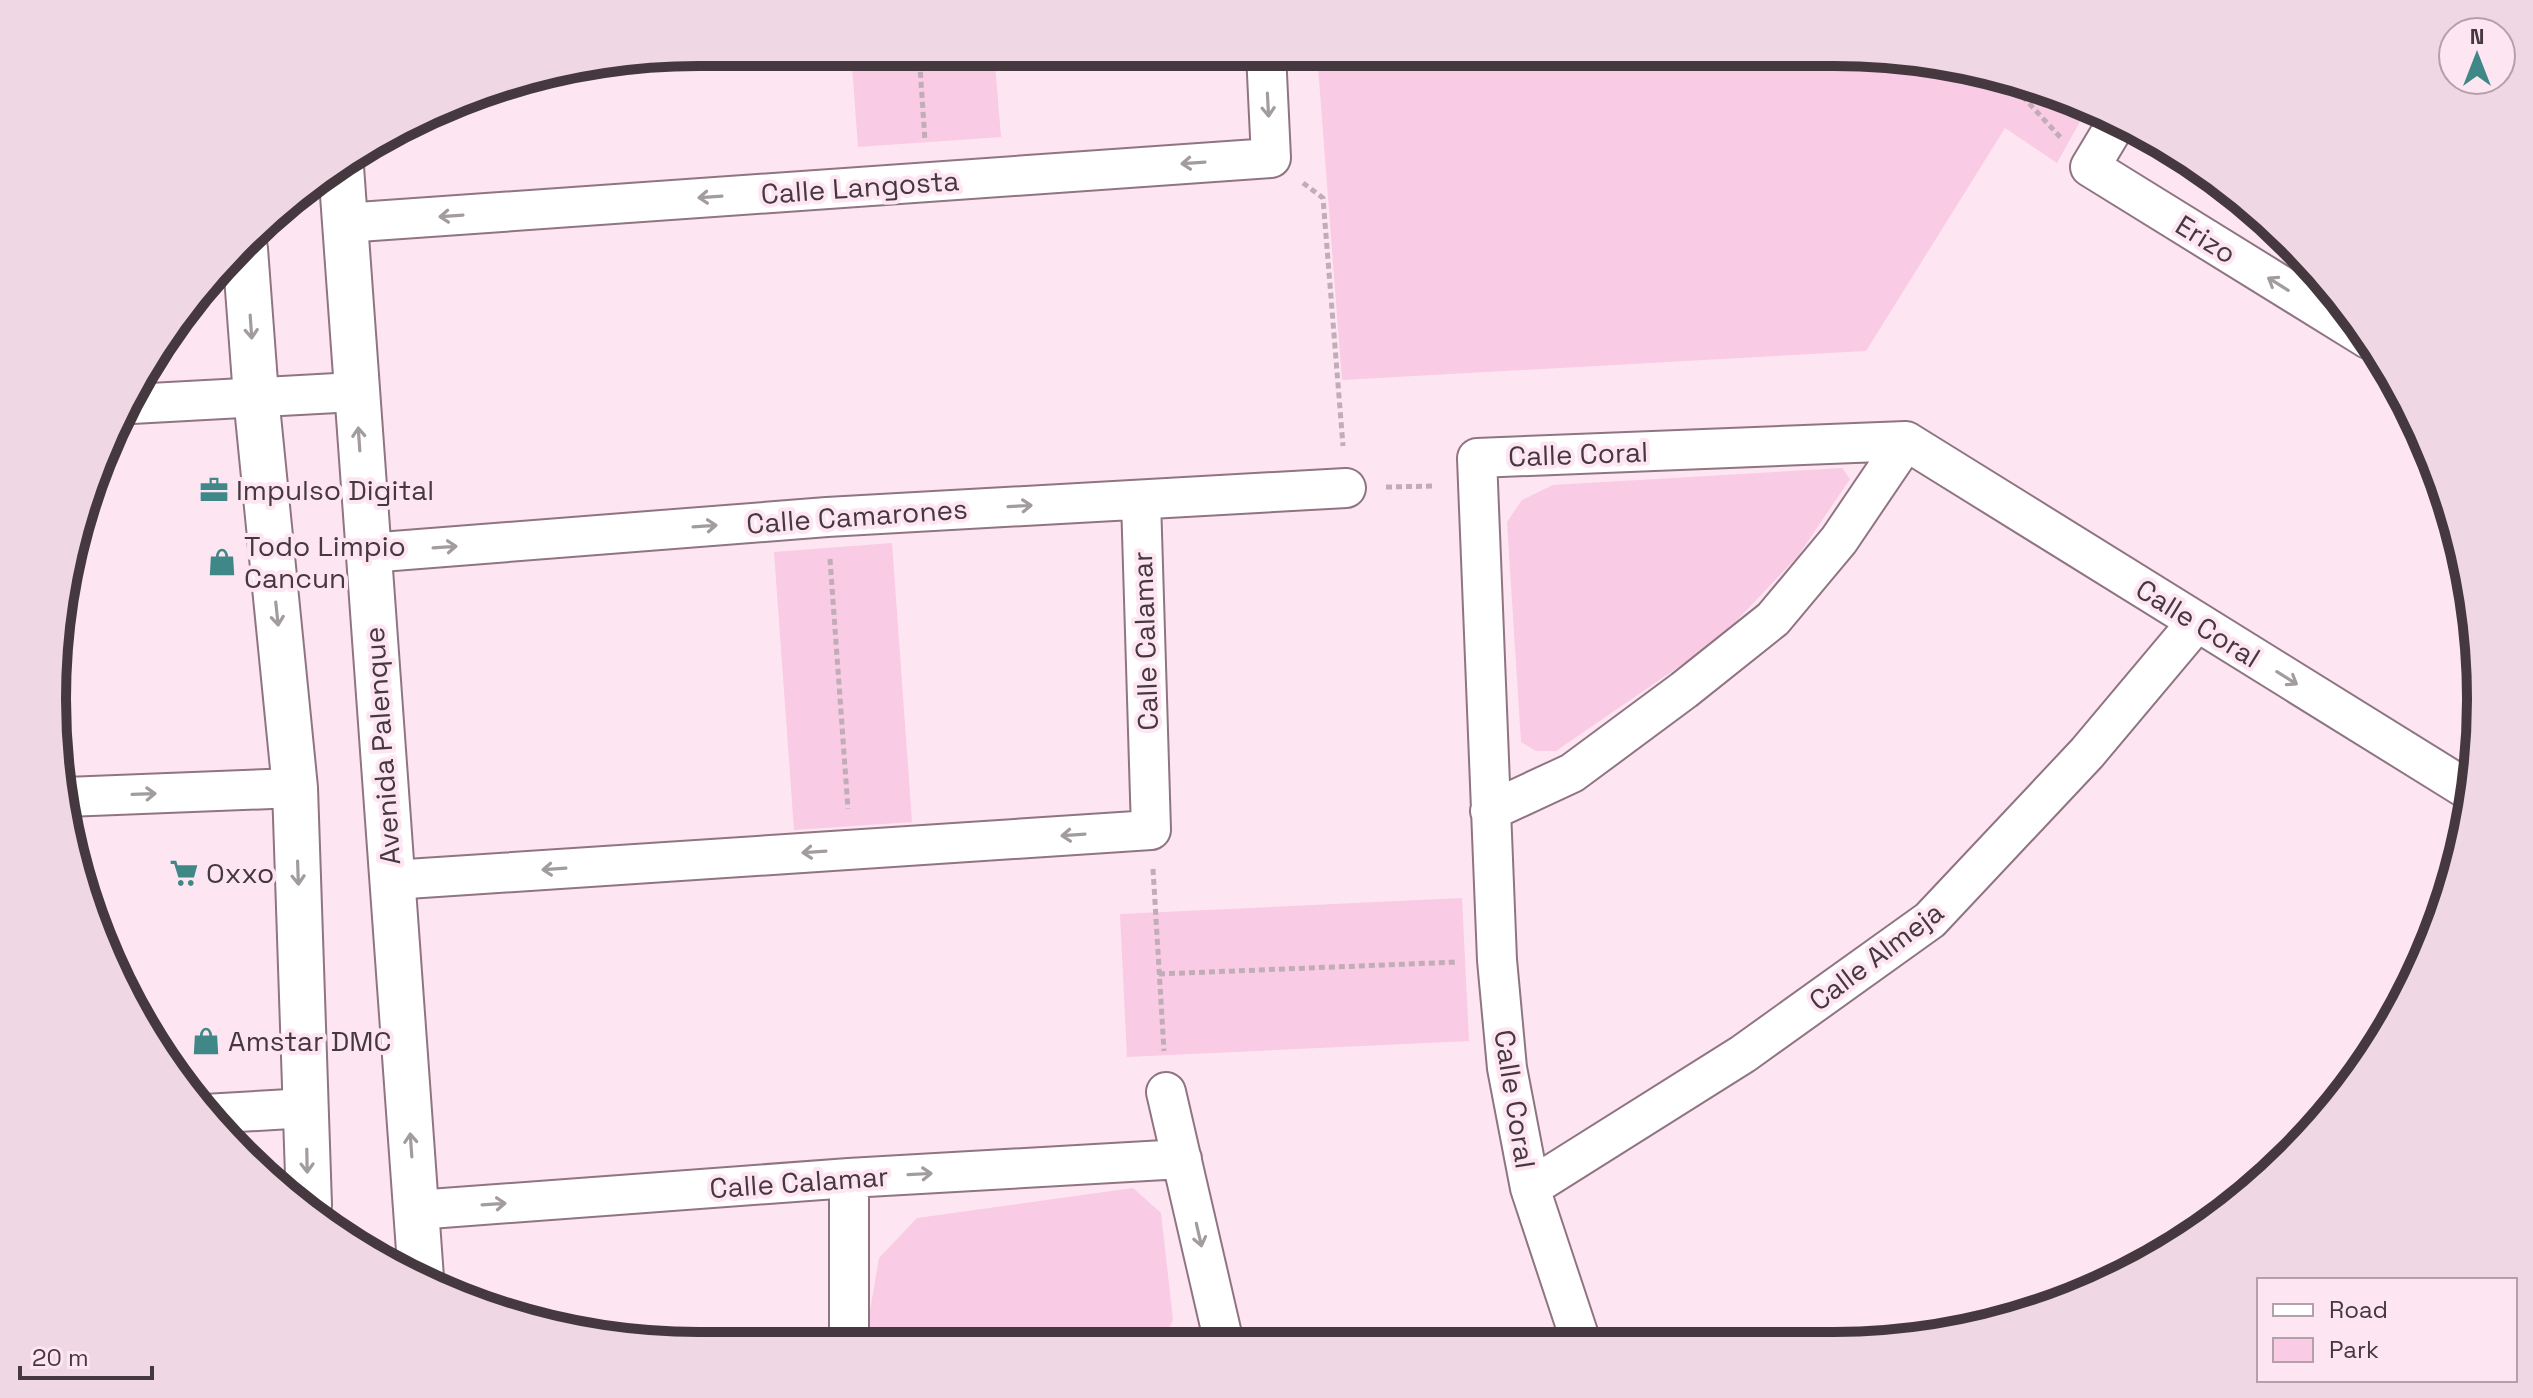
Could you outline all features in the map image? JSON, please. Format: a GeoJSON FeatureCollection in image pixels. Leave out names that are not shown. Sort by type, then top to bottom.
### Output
{"type":"FeatureCollection","features":[{"type":"Feature","properties":{"kind":"street"},"geometry":{"type":"LineString","coordinates":[[1267,66],[1271,158]]}},
{"type":"Feature","properties":{"kind":"street"},"geometry":{"type":"LineString","coordinates":[[2090,167],[2112,130]]}},
{"type":"Feature","properties":{"kind":"street","name":"Calle Langosta"},"geometry":{"type":"LineString","coordinates":[[344,223],[1271,158]]}},
{"type":"Feature","properties":{"kind":"street","name":"Erizo"},"geometry":{"type":"LineString","coordinates":[[2090,167],[2343,323]]}},
{"type":"Feature","properties":{"kind":"street","name":"Avenida Palenque"},"geometry":{"type":"LineString","coordinates":[[342,177],[420,1268]]}},
{"type":"Feature","properties":{"kind":"street"},"geometry":{"type":"LineString","coordinates":[[246,257],[256,396],[295,788],[309,1197]]}},
{"type":"Feature","properties":{"kind":"street"},"geometry":{"type":"LineString","coordinates":[[139,404],[355,392]]}},
{"type":"Feature","properties":{"kind":"street"},"geometry":{"type":"LineString","coordinates":[[1490,811],[1572,773],[1773,619],[1839,540],[1906,441]]}},
{"type":"Feature","properties":{"kind":"street","name":"Calle Coral"},"geometry":{"type":"LineString","coordinates":[[1578,1332],[1530,1188],[1507,1068],[1497,960],[1477,458],[1906,441],[2461,786]]}},
{"type":"Feature","properties":{"kind":"street","name":"Calle Camarones"},"geometry":{"type":"LineString","coordinates":[[368,553],[827,517],[1346,488]]}},
{"type":"Feature","properties":{"kind":"street","name":"Calle Calamar"},"geometry":{"type":"LineString","coordinates":[[1141,500],[1151,830]]}},
{"type":"Feature","properties":{"kind":"street","name":"Calle Almeja"},"geometry":{"type":"LineString","coordinates":[[1530,1188],[1743,1054],[1930,920],[2087,753],[2197,622]]}},
{"type":"Feature","properties":{"kind":"street"},"geometry":{"type":"LineString","coordinates":[[74,797],[295,788]]}},
{"type":"Feature","properties":{"kind":"street"},"geometry":{"type":"LineString","coordinates":[[392,880],[1151,830]]}},
{"type":"Feature","properties":{"kind":"street"},"geometry":{"type":"LineString","coordinates":[[1166,1092],[1221,1332]]}},
{"type":"Feature","properties":{"kind":"street"},"geometry":{"type":"LineString","coordinates":[[221,1113],[307,1108]]}},
{"type":"Feature","properties":{"kind":"street","name":"Calle Calamar"},"geometry":{"type":"LineString","coordinates":[[416,1210],[849,1178],[1182,1159]]}},
{"type":"Feature","properties":{"kind":"street"},"geometry":{"type":"LineString","coordinates":[[849,1178],[849,1332]]}},
{"type":"Feature","properties":{"kind":"path"},"geometry":{"type":"LineString","coordinates":[[920,66],[928,182]]}},
{"type":"Feature","properties":{"kind":"path"},"geometry":{"type":"LineString","coordinates":[[2022,95],[2090,167]]}},
{"type":"Feature","properties":{"kind":"path"},"geometry":{"type":"LineString","coordinates":[[1271,158],[1323,198],[1346,488],[1479,485]]}},
{"type":"Feature","properties":{"kind":"path"},"geometry":{"type":"LineString","coordinates":[[827,517],[851,849]]}},
{"type":"Feature","properties":{"kind":"path"},"geometry":{"type":"LineString","coordinates":[[1151,830],[1166,1092]]}},
{"type":"Feature","properties":{"kind":"path"},"geometry":{"type":"LineString","coordinates":[[1159,974],[1497,960]]}},
{"type":"Feature","properties":{"kind":"green space"},"geometry":{"type":"Polygon","coordinates":[[[852,66],[995,66],[1001,137],[858,147],[852,66]]]}},
{"type":"Feature","properties":{"kind":"green space"},"geometry":{"type":"Polygon","coordinates":[[[1318,66],[1875,67],[1957,78],[2037,100],[2083,117],[2057,163],[2005,128],[1866,351],[1342,380],[1318,66]]]}},
{"type":"Feature","properties":{"kind":"green space"},"geometry":{"type":"Polygon","coordinates":[[[1842,468],[1850,479],[1798,556],[1719,639],[1556,751],[1536,751],[1521,742],[1507,522],[1522,500],[1553,485],[1842,468]]]}},
{"type":"Feature","properties":{"kind":"green space"},"geometry":{"type":"Polygon","coordinates":[[[892,543],[912,822],[794,830],[774,552],[892,543]]]}},
{"type":"Feature","properties":{"kind":"green space"},"geometry":{"type":"Polygon","coordinates":[[[1462,898],[1469,1041],[1127,1057],[1120,914],[1462,898]]]}},
{"type":"Feature","properties":{"kind":"green space"},"geometry":{"type":"Polygon","coordinates":[[[1133,1188],[1161,1213],[1173,1320],[1168,1332],[866,1332],[879,1258],[917,1218],[1133,1188]]]}},
{"type":"Feature","properties":{"kind":"place","name":"Impulso Digital"},"geometry":{"type":"Point","coordinates":[214,490]}},
{"type":"Feature","properties":{"kind":"place","name":"Todo Limpio Cancun"},"geometry":{"type":"Point","coordinates":[222,562]}},
{"type":"Feature","properties":{"kind":"place","name":"Oxxo"},"geometry":{"type":"Point","coordinates":[184,873]}},
{"type":"Feature","properties":{"kind":"place","name":"Amstar DMC"},"geometry":{"type":"Point","coordinates":[206,1041]}}]}
